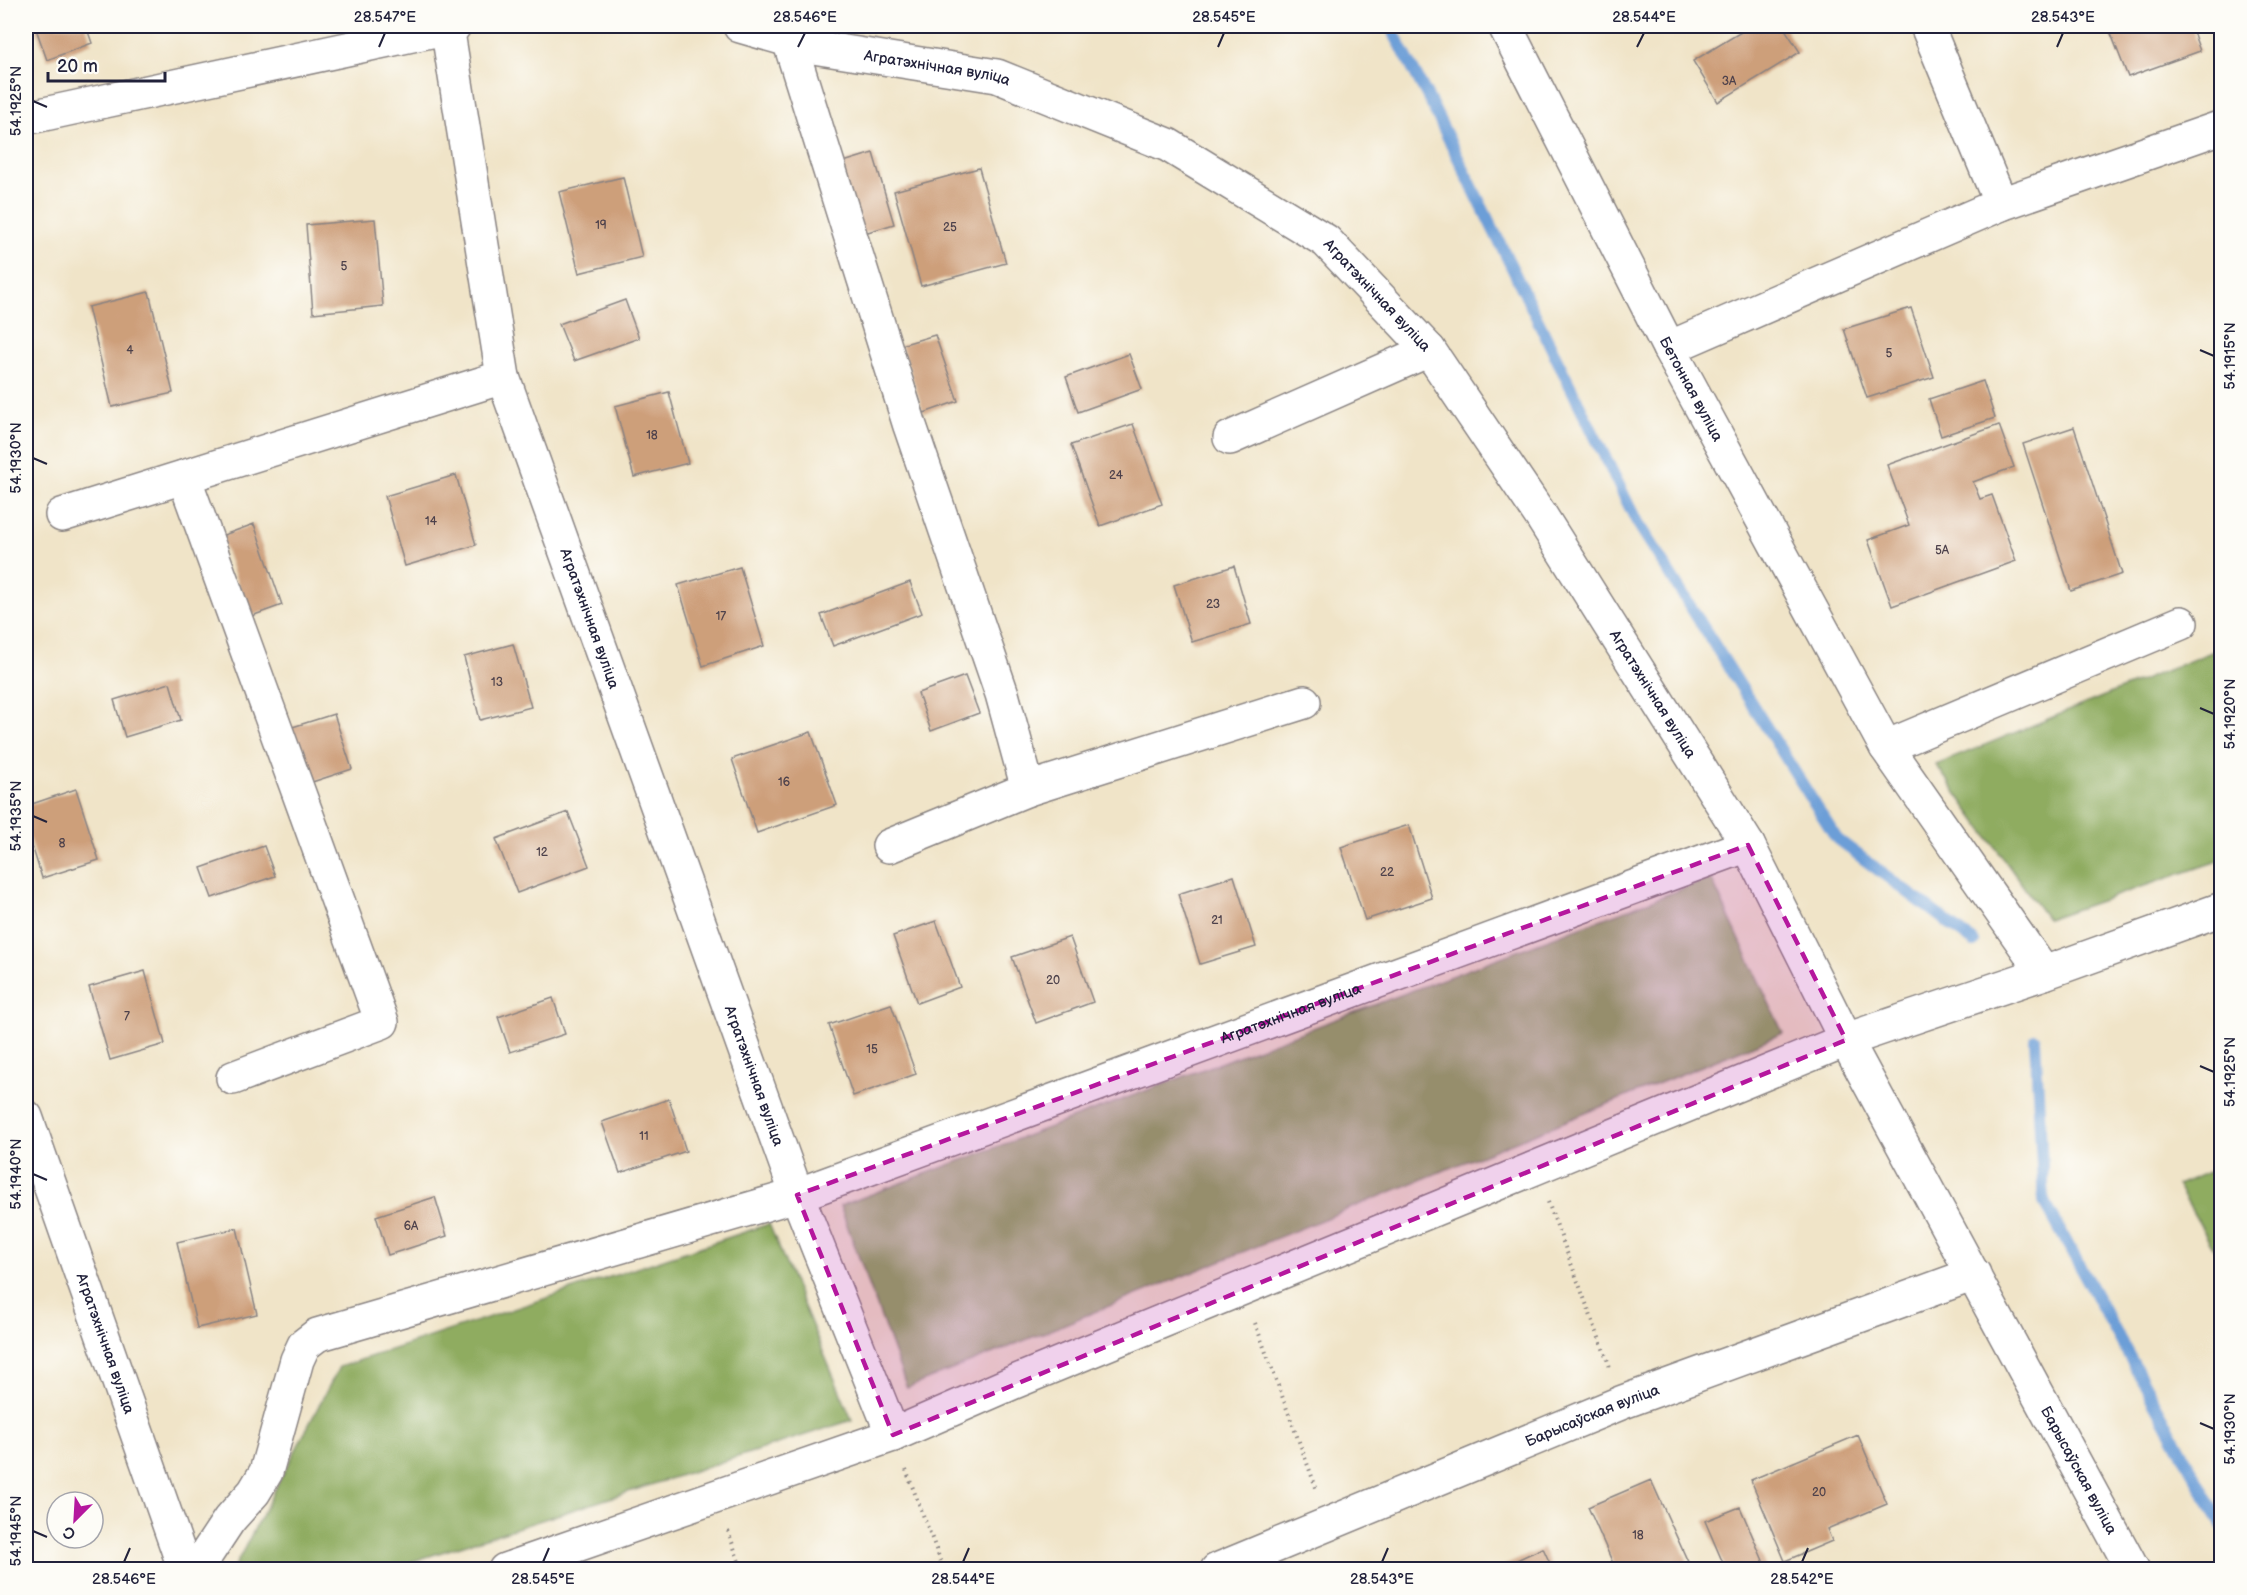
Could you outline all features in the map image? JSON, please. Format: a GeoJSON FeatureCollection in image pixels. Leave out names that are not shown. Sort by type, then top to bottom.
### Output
{"type":"FeatureCollection","features":[{"type":"Feature","properties":{"kind":"street","name":"Агратэхнічная вуліца"},"geometry":{"type":"LineString","coordinates":[[26,118],[449,26],[502,377],[797,1195],[893,1435]]}},
{"type":"Feature","properties":{"kind":"street","name":"Агратэхнічная вуліца"},"geometry":{"type":"LineString","coordinates":[[196,1569],[229,1520],[254,1492],[266,1472],[297,1360],[304,1345],[317,1335],[797,1195],[1748,845],[1541,516],[1429,350],[1326,241],[1168,145],[997,76],[813,47],[740,26]]}},
{"type":"Feature","properties":{"kind":"street","name":"Бетонная вуліца"},"geometry":{"type":"LineString","coordinates":[[1506,26],[1669,348],[1886,747],[2044,973]]}},
{"type":"Feature","properties":{"kind":"street"},"geometry":{"type":"LineString","coordinates":[[1927,26],[2001,204]]}},
{"type":"Feature","properties":{"kind":"street"},"geometry":{"type":"LineString","coordinates":[[789,40],[910,426],[1002,694],[1028,789]]}},
{"type":"Feature","properties":{"kind":"street"},"geometry":{"type":"LineString","coordinates":[[1669,348],[2001,204],[2222,127]]}},
{"type":"Feature","properties":{"kind":"street"},"geometry":{"type":"LineString","coordinates":[[1230,438],[1429,350]]}},
{"type":"Feature","properties":{"kind":"street"},"geometry":{"type":"LineString","coordinates":[[62,515],[502,377]]}},
{"type":"Feature","properties":{"kind":"street"},"geometry":{"type":"LineString","coordinates":[[184,477],[382,1022],[233,1078]]}},
{"type":"Feature","properties":{"kind":"street"},"geometry":{"type":"LineString","coordinates":[[1886,747],[2181,623]]}},
{"type":"Feature","properties":{"kind":"street"},"geometry":{"type":"LineString","coordinates":[[889,846],[1028,789],[1304,702]]}},
{"type":"Feature","properties":{"kind":"street","name":"Барысаўская вуліца"},"geometry":{"type":"LineString","coordinates":[[1748,845],[1846,1040],[2133,1569]]}},
{"type":"Feature","properties":{"kind":"street"},"geometry":{"type":"LineString","coordinates":[[505,1569],[893,1435],[1012,1383],[1846,1040],[2044,973],[2222,909]]}},
{"type":"Feature","properties":{"kind":"street","name":"Агратэхнічная вуліца"},"geometry":{"type":"LineString","coordinates":[[26,1118],[185,1569]]}},
{"type":"Feature","properties":{"kind":"street","name":"Барысаўская вуліца"},"geometry":{"type":"LineString","coordinates":[[1217,1569],[1623,1402],[1974,1274]]}},
{"type":"Feature","properties":{"kind":"path"},"geometry":{"type":"LineString","coordinates":[[1536,1168],[1623,1402]]}},
{"type":"Feature","properties":{"kind":"path"},"geometry":{"type":"LineString","coordinates":[[1242,1288],[1329,1523]]}},
{"type":"Feature","properties":{"kind":"path"},"geometry":{"type":"LineString","coordinates":[[893,1435],[944,1569]]}},
{"type":"Feature","properties":{"kind":"highlighted area"},"geometry":{"type":"Polygon","coordinates":[[[1748,845],[1846,1040],[893,1435],[797,1195],[1748,845]]]}},
{"type":"Feature","properties":{"kind":"green space"},"geometry":{"type":"Polygon","coordinates":[[[2221,648],[2221,860],[2047,919],[1936,765],[2221,648]]]}},
{"type":"Feature","properties":{"kind":"green space"},"geometry":{"type":"Polygon","coordinates":[[[1711,878],[1783,1033],[907,1388],[840,1206],[1711,878]]]}},
{"type":"Feature","properties":{"kind":"green space"},"geometry":{"type":"Polygon","coordinates":[[[2221,1167],[2221,1261],[2177,1185],[2221,1167]]]}},
{"type":"Feature","properties":{"kind":"green space"},"geometry":{"type":"Polygon","coordinates":[[[769,1224],[852,1420],[389,1569],[233,1570],[339,1367],[769,1224]]]}},
{"type":"Feature","properties":{"kind":"building"},"geometry":{"type":"Polygon","coordinates":[[[35,26],[86,26],[92,43],[47,60],[35,26]]]}},
{"type":"Feature","properties":{"kind":"building"},"geometry":{"type":"Polygon","coordinates":[[[1751,26],[1783,26],[1800,52],[1718,102],[1693,61],[1751,26]]]}},
{"type":"Feature","properties":{"kind":"building"},"geometry":{"type":"Polygon","coordinates":[[[2108,26],[2191,26],[2200,51],[2128,77],[2108,26]]]}},
{"type":"Feature","properties":{"kind":"building"},"geometry":{"type":"Polygon","coordinates":[[[873,153],[894,224],[858,235],[837,164],[873,153]]]}},
{"type":"Feature","properties":{"kind":"building"},"geometry":{"type":"Polygon","coordinates":[[[979,168],[1006,263],[921,286],[894,191],[979,168]]]}},
{"type":"Feature","properties":{"kind":"building"},"geometry":{"type":"Polygon","coordinates":[[[623,177],[642,257],[579,273],[559,192],[623,177]]]}},
{"type":"Feature","properties":{"kind":"building"},"geometry":{"type":"Polygon","coordinates":[[[375,219],[383,306],[313,313],[306,225],[375,219]]]}},
{"type":"Feature","properties":{"kind":"building"},"geometry":{"type":"Polygon","coordinates":[[[149,292],[173,393],[112,407],[88,307],[149,292]]]}},
{"type":"Feature","properties":{"kind":"building"},"geometry":{"type":"Polygon","coordinates":[[[625,300],[639,338],[574,361],[559,324],[625,300]]]}},
{"type":"Feature","properties":{"kind":"building"},"geometry":{"type":"Polygon","coordinates":[[[1911,308],[1934,377],[1867,398],[1844,329],[1911,308]]]}},
{"type":"Feature","properties":{"kind":"building"},"geometry":{"type":"Polygon","coordinates":[[[935,335],[958,401],[924,413],[901,345],[935,335]]]}},
{"type":"Feature","properties":{"kind":"building"},"geometry":{"type":"Polygon","coordinates":[[[1129,354],[1142,389],[1078,412],[1066,377],[1129,354]]]}},
{"type":"Feature","properties":{"kind":"building"},"geometry":{"type":"Polygon","coordinates":[[[1983,381],[1995,418],[1941,436],[1929,399],[1983,381]]]}},
{"type":"Feature","properties":{"kind":"building"},"geometry":{"type":"Polygon","coordinates":[[[669,392],[688,463],[634,477],[615,406],[669,392]]]}},
{"type":"Feature","properties":{"kind":"building"},"geometry":{"type":"Polygon","coordinates":[[[2222,396],[2222,417],[2221,417],[2216,397],[2222,396]]]}},
{"type":"Feature","properties":{"kind":"building"},"geometry":{"type":"Polygon","coordinates":[[[1133,424],[1162,504],[1100,526],[1071,445],[1133,424]]]}},
{"type":"Feature","properties":{"kind":"building"},"geometry":{"type":"Polygon","coordinates":[[[1999,425],[2014,467],[1973,482],[1980,499],[1992,495],[2016,561],[1892,606],[1868,540],[1909,525],[1887,465],[1999,425]]]}},
{"type":"Feature","properties":{"kind":"building"},"geometry":{"type":"Polygon","coordinates":[[[2074,427],[2122,574],[2071,591],[2023,444],[2074,427]]]}},
{"type":"Feature","properties":{"kind":"building"},"geometry":{"type":"Polygon","coordinates":[[[456,475],[476,545],[405,566],[385,496],[456,475]]]}},
{"type":"Feature","properties":{"kind":"building"},"geometry":{"type":"Polygon","coordinates":[[[254,524],[282,605],[249,617],[221,536],[254,524]]]}},
{"type":"Feature","properties":{"kind":"building"},"geometry":{"type":"Polygon","coordinates":[[[1234,566],[1251,624],[1192,642],[1174,585],[1234,566]]]}},
{"type":"Feature","properties":{"kind":"building"},"geometry":{"type":"Polygon","coordinates":[[[740,567],[764,646],[703,666],[678,585],[740,567]]]}},
{"type":"Feature","properties":{"kind":"building"},"geometry":{"type":"Polygon","coordinates":[[[910,582],[922,613],[833,646],[821,615],[910,582]]]}},
{"type":"Feature","properties":{"kind":"building"},"geometry":{"type":"Polygon","coordinates":[[[513,644],[531,707],[480,720],[464,657],[513,644]]]}},
{"type":"Feature","properties":{"kind":"building"},"geometry":{"type":"Polygon","coordinates":[[[965,676],[979,713],[931,731],[918,693],[965,676]]]}},
{"type":"Feature","properties":{"kind":"building"},"geometry":{"type":"Polygon","coordinates":[[[170,683],[181,720],[125,737],[114,700],[170,683]]]}},
{"type":"Feature","properties":{"kind":"building"},"geometry":{"type":"Polygon","coordinates":[[[334,714],[352,769],[300,786],[283,730],[334,714]]]}},
{"type":"Feature","properties":{"kind":"building"},"geometry":{"type":"Polygon","coordinates":[[[811,732],[837,805],[757,833],[732,759],[811,732]]]}},
{"type":"Feature","properties":{"kind":"building"},"geometry":{"type":"Polygon","coordinates":[[[76,789],[99,860],[42,878],[26,826],[26,806],[76,789]]]}},
{"type":"Feature","properties":{"kind":"building"},"geometry":{"type":"Polygon","coordinates":[[[568,812],[589,866],[517,893],[496,839],[568,812]]]}},
{"type":"Feature","properties":{"kind":"building"},"geometry":{"type":"Polygon","coordinates":[[[1409,825],[1432,898],[1365,920],[1341,847],[1409,825]]]}},
{"type":"Feature","properties":{"kind":"building"},"geometry":{"type":"Polygon","coordinates":[[[264,846],[275,876],[212,898],[201,868],[264,846]]]}},
{"type":"Feature","properties":{"kind":"building"},"geometry":{"type":"Polygon","coordinates":[[[1234,876],[1256,947],[1200,964],[1178,894],[1234,876]]]}},
{"type":"Feature","properties":{"kind":"building"},"geometry":{"type":"Polygon","coordinates":[[[936,921],[960,987],[917,1003],[893,936],[936,921]]]}},
{"type":"Feature","properties":{"kind":"building"},"geometry":{"type":"Polygon","coordinates":[[[1070,937],[1093,1002],[1036,1023],[1012,957],[1070,937]]]}},
{"type":"Feature","properties":{"kind":"building"},"geometry":{"type":"Polygon","coordinates":[[[145,971],[165,1044],[110,1060],[89,987],[145,971]]]}},
{"type":"Feature","properties":{"kind":"building"},"geometry":{"type":"Polygon","coordinates":[[[553,998],[565,1034],[510,1052],[498,1017],[553,998]]]}},
{"type":"Feature","properties":{"kind":"building"},"geometry":{"type":"Polygon","coordinates":[[[891,1004],[916,1074],[853,1096],[829,1025],[891,1004]]]}},
{"type":"Feature","properties":{"kind":"building"},"geometry":{"type":"Polygon","coordinates":[[[669,1099],[686,1151],[620,1173],[602,1122],[669,1099]]]}},
{"type":"Feature","properties":{"kind":"building"},"geometry":{"type":"Polygon","coordinates":[[[435,1197],[447,1236],[388,1255],[376,1216],[435,1197]]]}},
{"type":"Feature","properties":{"kind":"building"},"geometry":{"type":"Polygon","coordinates":[[[237,1228],[257,1314],[197,1328],[177,1242],[237,1228]]]}},
{"type":"Feature","properties":{"kind":"building"},"geometry":{"type":"Polygon","coordinates":[[[1858,1435],[1887,1504],[1827,1529],[1832,1541],[1785,1561],[1751,1480],[1858,1435]]]}},
{"type":"Feature","properties":{"kind":"building"},"geometry":{"type":"Polygon","coordinates":[[[1651,1480],[1688,1562],[1672,1570],[1616,1570],[1588,1507],[1651,1480]]]}},
{"type":"Feature","properties":{"kind":"building"},"geometry":{"type":"Polygon","coordinates":[[[1740,1507],[1767,1570],[1726,1570],[1705,1521],[1740,1507]]]}},
{"type":"Feature","properties":{"kind":"building"},"geometry":{"type":"Polygon","coordinates":[[[1543,1548],[1553,1570],[1495,1570],[1543,1548]]]}},
{"type":"Feature","properties":{"kind":"waterway"},"geometry":{"type":"LineString","coordinates":[[1390,26],[1430,101],[1637,522],[1837,839],[1974,942]]}},
{"type":"Feature","properties":{"kind":"waterway"},"geometry":{"type":"LineString","coordinates":[[2035,1039],[2044,1201],[2222,1525]]}}]}
